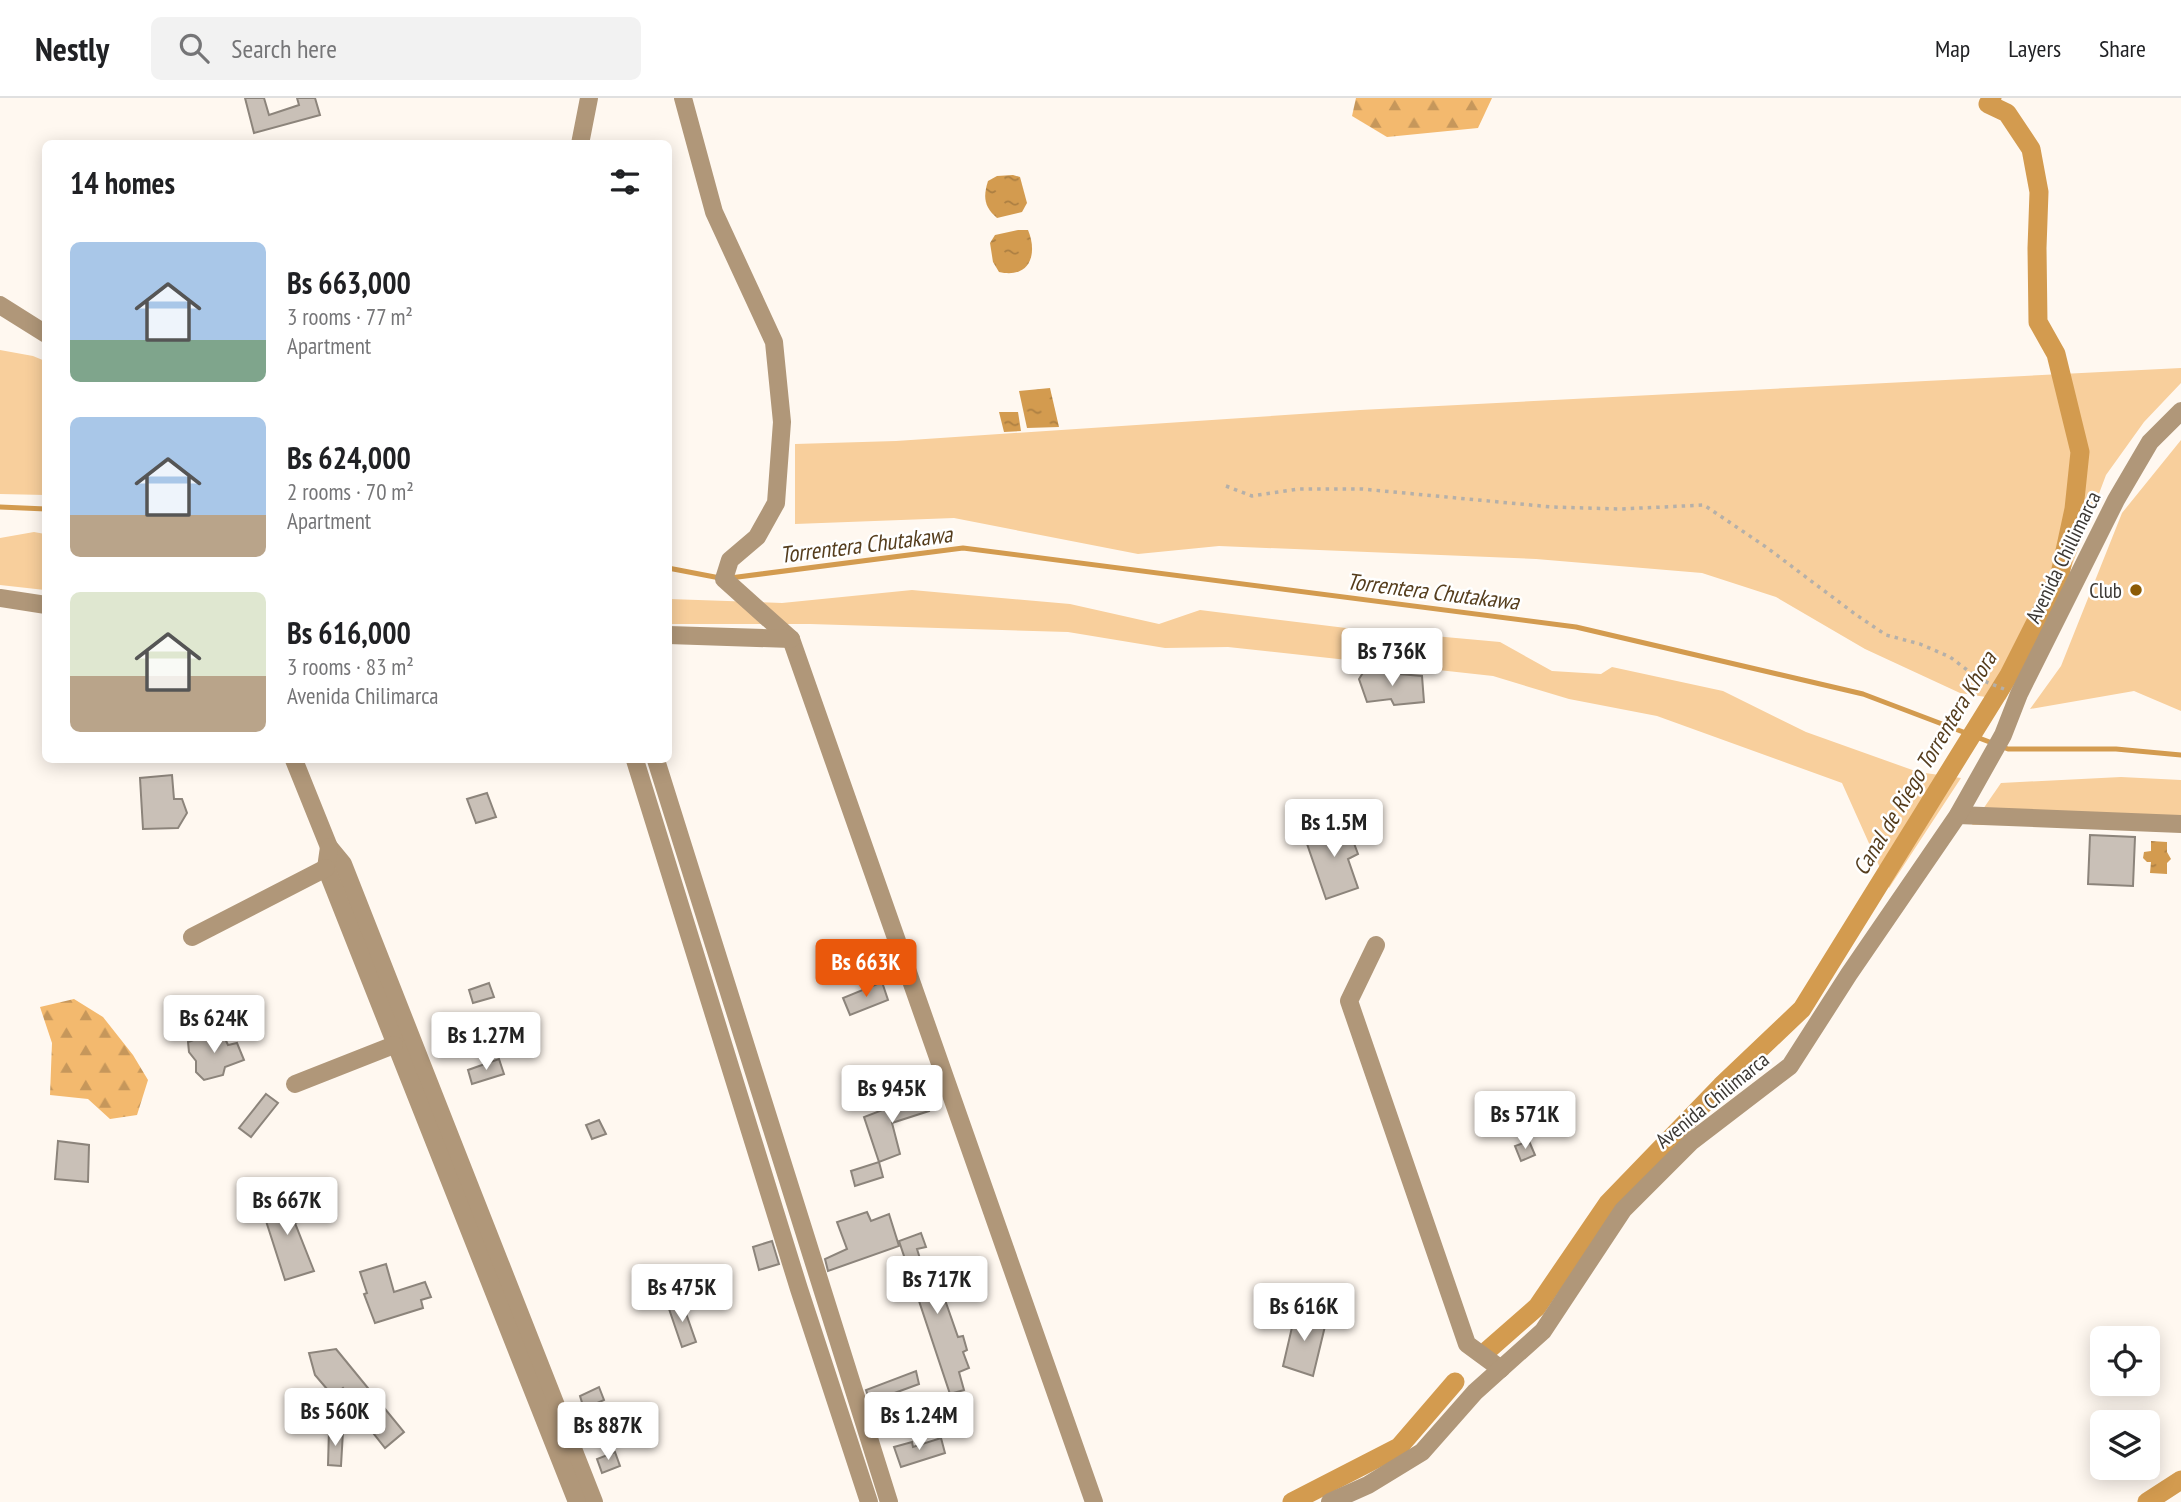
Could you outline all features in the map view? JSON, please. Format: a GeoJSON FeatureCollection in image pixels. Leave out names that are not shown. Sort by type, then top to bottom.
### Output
{"type":"FeatureCollection","features":[{"type":"Feature","properties":{"kind":"street"},"geometry":{"type":"LineString","coordinates":[[581,140],[589,98]]}},
{"type":"Feature","properties":{"kind":"street"},"geometry":{"type":"LineString","coordinates":[[683,98],[714,212],[774,342],[782,422],[776,503],[757,537],[730,560],[724,579],[791,639],[1094,1502]]}},
{"type":"Feature","properties":{"kind":"street"},"geometry":{"type":"LineString","coordinates":[[0,304],[42,331]]}},
{"type":"Feature","properties":{"kind":"street","name":"Avenida Chillimarca"},"geometry":{"type":"LineString","coordinates":[[2003,735],[2019,694],[2116,500],[2150,442],[2181,411]]}},
{"type":"Feature","properties":{"kind":"street"},"geometry":{"type":"LineString","coordinates":[[0,598],[42,605]]}},
{"type":"Feature","properties":{"kind":"street"},"geometry":{"type":"LineString","coordinates":[[672,635],[791,639]]}},
{"type":"Feature","properties":{"kind":"street","name":"Avenida Chilimarca"},"geometry":{"type":"LineString","coordinates":[[1330,1502],[1368,1485],[1422,1452],[1475,1391],[1543,1331],[1623,1210],[1692,1141],[1790,1066],[1849,974],[1958,815],[2003,735]]}},
{"type":"Feature","properties":{"kind":"street"},"geometry":{"type":"LineString","coordinates":[[294,763],[329,847],[343,864],[594,1502]]}},
{"type":"Feature","properties":{"kind":"street"},"geometry":{"type":"LineString","coordinates":[[636,763],[795,1276],[869,1502]]}},
{"type":"Feature","properties":{"kind":"street"},"geometry":{"type":"LineString","coordinates":[[657,763],[889,1502]]}},
{"type":"Feature","properties":{"kind":"street"},"geometry":{"type":"LineString","coordinates":[[1958,815],[2181,824]]}},
{"type":"Feature","properties":{"kind":"street"},"geometry":{"type":"LineString","coordinates":[[329,847],[326,868],[577,1502]]}},
{"type":"Feature","properties":{"kind":"street"},"geometry":{"type":"LineString","coordinates":[[192,937],[326,868]]}},
{"type":"Feature","properties":{"kind":"street"},"geometry":{"type":"LineString","coordinates":[[1376,945],[1349,1001],[1468,1344],[1501,1369]]}},
{"type":"Feature","properties":{"kind":"street"},"geometry":{"type":"LineString","coordinates":[[295,1084],[394,1045]]}},
{"type":"Feature","properties":{"kind":"path"},"geometry":{"type":"LineString","coordinates":[[1226,486],[1252,496],[1298,489],[1362,489],[1552,507],[1621,509],[1704,505],[1886,635],[1920,644],[1950,657],[1979,679],[2019,694]]}},
{"type":"Feature","properties":{"kind":"shaded area"},"geometry":{"type":"Polygon","coordinates":[[[0,350],[42,360],[42,495],[0,494],[0,350]]]}},
{"type":"Feature","properties":{"kind":"shaded area"},"geometry":{"type":"Polygon","coordinates":[[[2181,368],[2181,383],[2144,422],[2106,475],[2068,576],[2005,700],[1960,693],[1865,649],[1776,597],[1702,573],[1536,559],[1219,546],[1138,554],[954,518],[795,524],[795,444],[896,441],[1360,410],[2181,368]]]}},
{"type":"Feature","properties":{"kind":"shaded area","name":"Club"},"geometry":{"type":"Polygon","coordinates":[[[2181,440],[2181,711],[2134,691],[2030,709],[2061,666],[2122,513],[2181,440]]]}},
{"type":"Feature","properties":{"kind":"shaded area"},"geometry":{"type":"Polygon","coordinates":[[[34,532],[42,533],[42,590],[0,585],[0,538],[34,532]]]}},
{"type":"Feature","properties":{"kind":"shaded area"},"geometry":{"type":"Polygon","coordinates":[[[912,590],[1070,604],[1159,624],[1200,610],[1346,628],[1500,642],[1552,671],[1601,674],[1612,667],[1723,691],[1806,732],[1918,772],[1961,778],[1889,888],[1842,783],[1657,716],[1569,699],[1493,676],[1228,647],[1165,648],[1068,632],[810,624],[672,624],[672,599],[782,603],[912,590]]]}},
{"type":"Feature","properties":{"kind":"shaded area"},"geometry":{"type":"Polygon","coordinates":[[[2121,777],[2181,780],[2181,826],[1972,825],[2001,783],[2121,777]]]}},
{"type":"Feature","properties":{"kind":"green space"},"geometry":{"type":"Polygon","coordinates":[[[1356,98],[1492,98],[1478,128],[1387,137],[1352,116],[1356,98]]]}},
{"type":"Feature","properties":{"kind":"green space"},"geometry":{"type":"Polygon","coordinates":[[[74,999],[103,1017],[133,1055],[148,1080],[137,1115],[110,1119],[88,1099],[50,1095],[52,1043],[40,1007],[74,999]]]}},
{"type":"Feature","properties":{"kind":"water"},"geometry":{"type":"Polygon","coordinates":[[[997,176],[1020,177],[1027,203],[1022,212],[997,218],[989,210],[986,201],[988,181],[997,176]]]}},
{"type":"Feature","properties":{"kind":"water"},"geometry":{"type":"Polygon","coordinates":[[[1028,230],[1031,239],[1029,263],[1018,272],[999,272],[993,262],[990,243],[995,235],[1028,230]]]}},
{"type":"Feature","properties":{"kind":"water"},"geometry":{"type":"Polygon","coordinates":[[[1050,388],[1059,427],[1027,428],[1019,391],[1050,388]]]}},
{"type":"Feature","properties":{"kind":"water"},"geometry":{"type":"Polygon","coordinates":[[[999,412],[1018,412],[1021,431],[1004,432],[999,412]]]}},
{"type":"Feature","properties":{"kind":"water"},"geometry":{"type":"Polygon","coordinates":[[[2151,841],[2167,842],[2167,852],[2171,859],[2167,863],[2167,874],[2150,873],[2151,862],[2143,858],[2144,852],[2151,851],[2151,841]]]}},
{"type":"Feature","properties":{"kind":"building"},"geometry":{"type":"Polygon","coordinates":[[[245,98],[264,98],[269,115],[299,105],[297,98],[315,98],[320,115],[254,133],[245,98]]]}},
{"type":"Feature","properties":{"kind":"building"},"geometry":{"type":"Polygon","coordinates":[[[1364,671],[1422,676],[1424,702],[1394,705],[1391,699],[1367,702],[1359,679],[1364,671]]]}},
{"type":"Feature","properties":{"kind":"building"},"geometry":{"type":"Polygon","coordinates":[[[172,775],[174,799],[182,799],[187,813],[178,828],[143,829],[140,778],[172,775]]]}},
{"type":"Feature","properties":{"kind":"building"},"geometry":{"type":"Polygon","coordinates":[[[487,793],[496,817],[476,823],[467,799],[487,793]]]}},
{"type":"Feature","properties":{"kind":"building"},"geometry":{"type":"Polygon","coordinates":[[[1346,822],[1358,854],[1348,859],[1358,888],[1326,899],[1305,838],[1346,822]]]}},
{"type":"Feature","properties":{"kind":"building"},"geometry":{"type":"Polygon","coordinates":[[[2090,835],[2135,837],[2133,886],[2088,884],[2090,835]]]}},
{"type":"Feature","properties":{"kind":"building"},"geometry":{"type":"Polygon","coordinates":[[[882,982],[888,1000],[850,1015],[843,998],[882,982]]]}},
{"type":"Feature","properties":{"kind":"building"},"geometry":{"type":"Polygon","coordinates":[[[489,983],[494,997],[473,1003],[469,990],[489,983]]]}},
{"type":"Feature","properties":{"kind":"building"},"geometry":{"type":"Polygon","coordinates":[[[221,1030],[228,1045],[237,1043],[244,1060],[225,1067],[223,1075],[204,1080],[196,1072],[196,1061],[189,1052],[188,1042],[221,1030]]]}},
{"type":"Feature","properties":{"kind":"building"},"geometry":{"type":"Polygon","coordinates":[[[499,1059],[504,1074],[472,1084],[468,1070],[499,1059]]]}},
{"type":"Feature","properties":{"kind":"building"},"geometry":{"type":"Polygon","coordinates":[[[266,1094],[278,1103],[251,1137],[239,1128],[266,1094]]]}},
{"type":"Feature","properties":{"kind":"building"},"geometry":{"type":"Polygon","coordinates":[[[924,1094],[929,1111],[892,1123],[900,1154],[879,1162],[864,1117],[924,1094]]]}},
{"type":"Feature","properties":{"kind":"building"},"geometry":{"type":"Polygon","coordinates":[[[599,1120],[606,1134],[592,1139],[586,1125],[599,1120]]]}},
{"type":"Feature","properties":{"kind":"building"},"geometry":{"type":"Polygon","coordinates":[[[58,1141],[89,1145],[88,1182],[55,1179],[58,1141]]]}},
{"type":"Feature","properties":{"kind":"building"},"geometry":{"type":"Polygon","coordinates":[[[1529,1141],[1535,1155],[1521,1161],[1515,1146],[1529,1141]]]}},
{"type":"Feature","properties":{"kind":"building"},"geometry":{"type":"Polygon","coordinates":[[[879,1162],[883,1177],[855,1186],[851,1171],[879,1162]]]}},
{"type":"Feature","properties":{"kind":"building"},"geometry":{"type":"Polygon","coordinates":[[[279,1184],[286,1202],[290,1200],[298,1222],[295,1223],[314,1271],[285,1280],[266,1221],[276,1218],[266,1189],[279,1184]]]}},
{"type":"Feature","properties":{"kind":"building"},"geometry":{"type":"Polygon","coordinates":[[[867,1212],[871,1221],[889,1214],[899,1246],[828,1271],[825,1259],[847,1249],[837,1222],[867,1212]]]}},
{"type":"Feature","properties":{"kind":"building"},"geometry":{"type":"Polygon","coordinates":[[[921,1233],[926,1247],[917,1249],[927,1281],[937,1277],[958,1337],[963,1336],[967,1350],[963,1352],[969,1368],[959,1372],[964,1390],[950,1394],[899,1241],[921,1233]]]}},
{"type":"Feature","properties":{"kind":"building"},"geometry":{"type":"Polygon","coordinates":[[[772,1241],[779,1264],[759,1270],[753,1247],[772,1241]]]}},
{"type":"Feature","properties":{"kind":"building"},"geometry":{"type":"Polygon","coordinates":[[[386,1264],[394,1292],[425,1282],[431,1297],[421,1300],[423,1308],[375,1323],[364,1294],[367,1293],[360,1272],[386,1264]]]}},
{"type":"Feature","properties":{"kind":"building"},"geometry":{"type":"Polygon","coordinates":[[[682,1302],[696,1342],[682,1347],[668,1306],[682,1302]]]}},
{"type":"Feature","properties":{"kind":"building"},"geometry":{"type":"Polygon","coordinates":[[[1296,1310],[1326,1322],[1313,1376],[1283,1366],[1296,1310]]]}},
{"type":"Feature","properties":{"kind":"building"},"geometry":{"type":"Polygon","coordinates":[[[336,1349],[404,1432],[385,1448],[359,1415],[363,1411],[343,1388],[333,1396],[315,1375],[309,1353],[336,1349]]]}},
{"type":"Feature","properties":{"kind":"building"},"geometry":{"type":"Polygon","coordinates":[[[916,1371],[919,1384],[870,1402],[866,1390],[916,1371]]]}},
{"type":"Feature","properties":{"kind":"building"},"geometry":{"type":"Polygon","coordinates":[[[599,1387],[604,1400],[584,1409],[580,1396],[599,1387]]]}},
{"type":"Feature","properties":{"kind":"building"},"geometry":{"type":"Polygon","coordinates":[[[329,1429],[343,1431],[341,1466],[328,1465],[329,1429]]]}},
{"type":"Feature","properties":{"kind":"building"},"geometry":{"type":"Polygon","coordinates":[[[941,1438],[945,1453],[901,1467],[894,1447],[912,1442],[913,1447],[941,1438]]]}},
{"type":"Feature","properties":{"kind":"building"},"geometry":{"type":"Polygon","coordinates":[[[615,1452],[620,1466],[602,1473],[597,1459],[615,1452]]]}},
{"type":"Feature","properties":{"kind":"waterway","name":"Canal de Riego Torrentera Khora"},"geometry":{"type":"LineString","coordinates":[[1488,1350],[1537,1307],[1608,1203],[1721,1086],[1802,1009],[2009,675],[2060,574],[2074,509],[2080,452],[2056,354],[2038,322],[2039,192],[2031,149],[2007,113],[1988,104],[1992,98]]}},
{"type":"Feature","properties":{"kind":"waterway","name":"Torrentera Chutakawa"},"geometry":{"type":"LineString","coordinates":[[0,507],[42,509]]}},
{"type":"Feature","properties":{"kind":"waterway","name":"Torrentera Chutakawa"},"geometry":{"type":"LineString","coordinates":[[730,578],[963,548],[1576,627],[1863,694],[2008,749],[2116,749],[2181,755]]}},
{"type":"Feature","properties":{"kind":"waterway","name":"Torrentera Chutakawa"},"geometry":{"type":"LineString","coordinates":[[672,569],[720,578]]}},
{"type":"Feature","properties":{"kind":"waterway","name":"Canal de Riego Torrentera Khora"},"geometry":{"type":"LineString","coordinates":[[1292,1502],[1399,1447],[1455,1382]]}},
{"type":"Feature","properties":{"kind":"waterway","name":"Canal de Riego Torrentera Khora"},"geometry":{"type":"LineString","coordinates":[[2147,1502],[2181,1480]]}},
{"type":"Feature","properties":{"kind":"place","name":"Club"},"geometry":{"type":"Point","coordinates":[2136,590]}}]}
